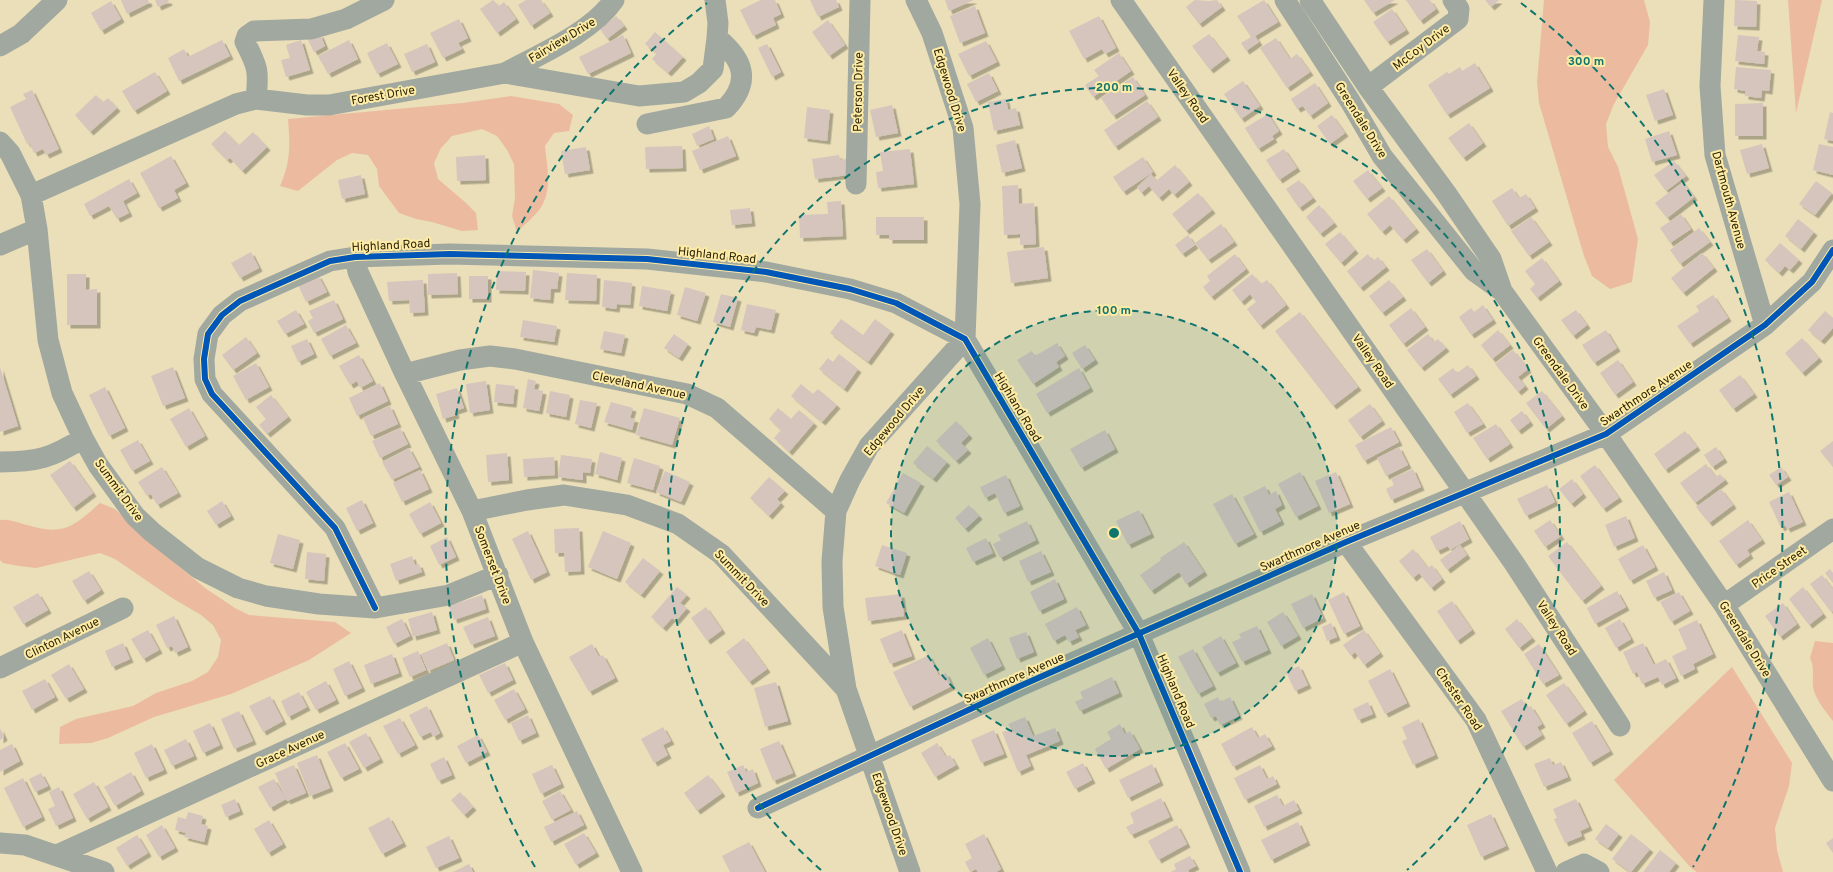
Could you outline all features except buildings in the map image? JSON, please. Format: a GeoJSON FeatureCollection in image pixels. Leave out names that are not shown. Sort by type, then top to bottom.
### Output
{"type":"FeatureCollection","features":[{"type":"Feature","properties":{"kind":"street"},"geometry":{"type":"LineString","coordinates":[[0,46],[21,34],[57,0]]}},
{"type":"Feature","properties":{"kind":"street"},"geometry":{"type":"LineString","coordinates":[[256,99],[259,75],[257,66],[245,42],[247,36],[254,31],[311,29],[346,19],[384,0]]}},
{"type":"Feature","properties":{"kind":"street","name":"Fairview Drive"},"geometry":{"type":"LineString","coordinates":[[505,73],[584,29],[605,12],[614,0]]}},
{"type":"Feature","properties":{"kind":"street","name":"Forest Drive"},"geometry":{"type":"LineString","coordinates":[[31,194],[236,104],[256,99],[307,105],[329,105],[505,73],[639,96],[684,92],[699,83],[713,69],[718,23],[716,0]]}},
{"type":"Feature","properties":{"kind":"street","name":"Peterson Drive"},"geometry":{"type":"LineString","coordinates":[[856,184],[860,0]]}},
{"type":"Feature","properties":{"kind":"street","name":"Edgewood Drive"},"geometry":{"type":"LineString","coordinates":[[910,872],[846,689],[833,607],[832,561],[836,511],[850,480],[869,446],[965,339],[970,204],[963,128],[932,33],[916,0]]}},
{"type":"Feature","properties":{"kind":"street","name":"Valley Road"},"geometry":{"type":"LineString","coordinates":[[1121,0],[1514,563],[1620,726]]}},
{"type":"Feature","properties":{"kind":"street","name":"Greendale Drive"},"geometry":{"type":"LineString","coordinates":[[1285,0],[1350,101],[1382,156],[1474,271],[1502,291],[1606,434],[1724,605],[1833,781]]}},
{"type":"Feature","properties":{"kind":"street"},"geometry":{"type":"LineString","coordinates":[[1310,0],[1368,87],[1446,194],[1491,259],[1502,291]]}},
{"type":"Feature","properties":{"kind":"street","name":"McCoy Drive"},"geometry":{"type":"LineString","coordinates":[[1368,87],[1458,19],[1459,9],[1453,0]]}},
{"type":"Feature","properties":{"kind":"street","name":"Dartmouth Avenue"},"geometry":{"type":"LineString","coordinates":[[1714,0],[1710,86],[1715,155],[1765,325]]}},
{"type":"Feature","properties":{"kind":"street"},"geometry":{"type":"LineString","coordinates":[[647,124],[726,108],[730,104],[742,79],[738,59],[729,48],[717,38]]}},
{"type":"Feature","properties":{"kind":"street","name":"Summit Drive"},"geometry":{"type":"LineString","coordinates":[[0,142],[10,153],[31,194],[37,230],[48,340],[62,393],[83,438],[98,465],[135,516],[174,551],[198,568],[238,588],[266,596],[319,604],[375,608],[449,595],[498,575]]}},
{"type":"Feature","properties":{"kind":"street"},"geometry":{"type":"LineString","coordinates":[[0,245],[37,230]]}},
{"type":"Feature","properties":{"kind":"street","name":"Swarthmore Avenue"},"geometry":{"type":"LineString","coordinates":[[758,808],[1020,686],[1346,542],[1606,434],[1765,325],[1812,282],[1833,250]]}},
{"type":"Feature","properties":{"kind":"street","name":"Highland Road"},"geometry":{"type":"LineString","coordinates":[[375,608],[335,528],[212,394],[205,379],[204,359],[208,334],[222,315],[240,301],[330,261],[355,257],[450,254],[647,258],[766,272],[850,289],[896,303],[965,339],[1139,634],[1240,872]]}},
{"type":"Feature","properties":{"kind":"street","name":"Somerset Drive"},"geometry":{"type":"LineString","coordinates":[[355,257],[358,272],[405,374],[472,511],[523,642],[632,872]]}},
{"type":"Feature","properties":{"kind":"street","name":"Cleveland Avenue"},"geometry":{"type":"LineString","coordinates":[[405,374],[460,360],[490,356],[515,359],[687,394],[717,408],[836,511]]}},
{"type":"Feature","properties":{"kind":"street"},"geometry":{"type":"LineString","coordinates":[[0,462],[26,462],[46,458],[65,450],[83,438]]}},
{"type":"Feature","properties":{"kind":"street","name":"Summit Drive"},"geometry":{"type":"LineString","coordinates":[[472,511],[527,500],[564,496],[627,505],[678,524],[721,554],[846,689]]}},
{"type":"Feature","properties":{"kind":"street","name":"Price Street"},"geometry":{"type":"LineString","coordinates":[[1724,605],[1833,529]]}},
{"type":"Feature","properties":{"kind":"street","name":"Chester Road"},"geometry":{"type":"LineString","coordinates":[[1346,542],[1476,720],[1547,872]]}},
{"type":"Feature","properties":{"kind":"street","name":"Clinton Avenue"},"geometry":{"type":"LineString","coordinates":[[0,668],[124,608]]}},
{"type":"Feature","properties":{"kind":"street","name":"Grace Avenue"},"geometry":{"type":"LineString","coordinates":[[58,855],[523,642]]}},
{"type":"Feature","properties":{"kind":"street"},"geometry":{"type":"LineString","coordinates":[[0,843],[25,846],[58,855],[104,872]]}},
{"type":"Feature","properties":{"kind":"street"},"geometry":{"type":"LineString","coordinates":[[1566,872],[1584,864],[1599,872]]}},
{"type":"Feature","properties":{"kind":"shaded area"},"geometry":{"type":"Polygon","coordinates":[[[1544,0],[1644,0],[1650,22],[1648,45],[1614,104],[1606,124],[1608,147],[1618,167],[1638,239],[1632,282],[1610,289],[1592,276],[1584,256],[1539,103],[1537,82],[1544,0]]]}},
{"type":"Feature","properties":{"kind":"shaded area"},"geometry":{"type":"Polygon","coordinates":[[[1788,0],[1822,0],[1796,113],[1788,0]]]}},
{"type":"Feature","properties":{"kind":"shaded area"},"geometry":{"type":"Polygon","coordinates":[[[511,96],[559,104],[573,115],[569,131],[554,133],[545,146],[548,171],[548,187],[546,195],[539,210],[517,232],[512,216],[515,198],[514,164],[507,150],[497,136],[482,129],[452,136],[441,148],[434,163],[438,179],[476,213],[478,230],[462,231],[399,213],[379,186],[377,169],[368,155],[352,153],[337,160],[298,191],[280,186],[284,177],[289,153],[288,119],[462,103],[511,96]]]}},
{"type":"Feature","properties":{"kind":"shaded area"},"geometry":{"type":"Polygon","coordinates":[[[100,503],[115,509],[152,544],[205,588],[235,608],[249,615],[335,622],[351,633],[309,660],[231,694],[154,717],[108,738],[91,743],[59,744],[60,727],[76,719],[133,706],[156,693],[192,681],[208,672],[218,657],[221,640],[213,625],[201,615],[172,598],[115,559],[100,553],[36,568],[3,563],[0,560],[0,520],[50,530],[59,529],[75,523],[100,503]]]}},
{"type":"Feature","properties":{"kind":"shaded area"},"geometry":{"type":"Polygon","coordinates":[[[1815,641],[1833,643],[1833,721],[1818,701],[1814,692],[1813,669],[1810,658],[1815,641]]]}},
{"type":"Feature","properties":{"kind":"shaded area"},"geometry":{"type":"Polygon","coordinates":[[[1732,667],[1792,763],[1789,786],[1775,828],[1777,850],[1783,872],[1697,872],[1691,868],[1614,780],[1732,667]]]}},
{"type":"Feature","properties":{"kind":"cycle path"},"geometry":{"type":"LineString","coordinates":[[758,808],[1020,686],[1346,542],[1606,434],[1765,325],[1812,282],[1833,250]]}},
{"type":"Feature","properties":{"kind":"cycle path"},"geometry":{"type":"LineString","coordinates":[[375,608],[335,528],[212,394],[205,379],[204,359],[208,334],[222,315],[240,301],[330,261],[355,257],[450,254],[647,259],[766,272],[850,289],[896,303],[965,339],[1139,634],[1240,872]]}}]}
